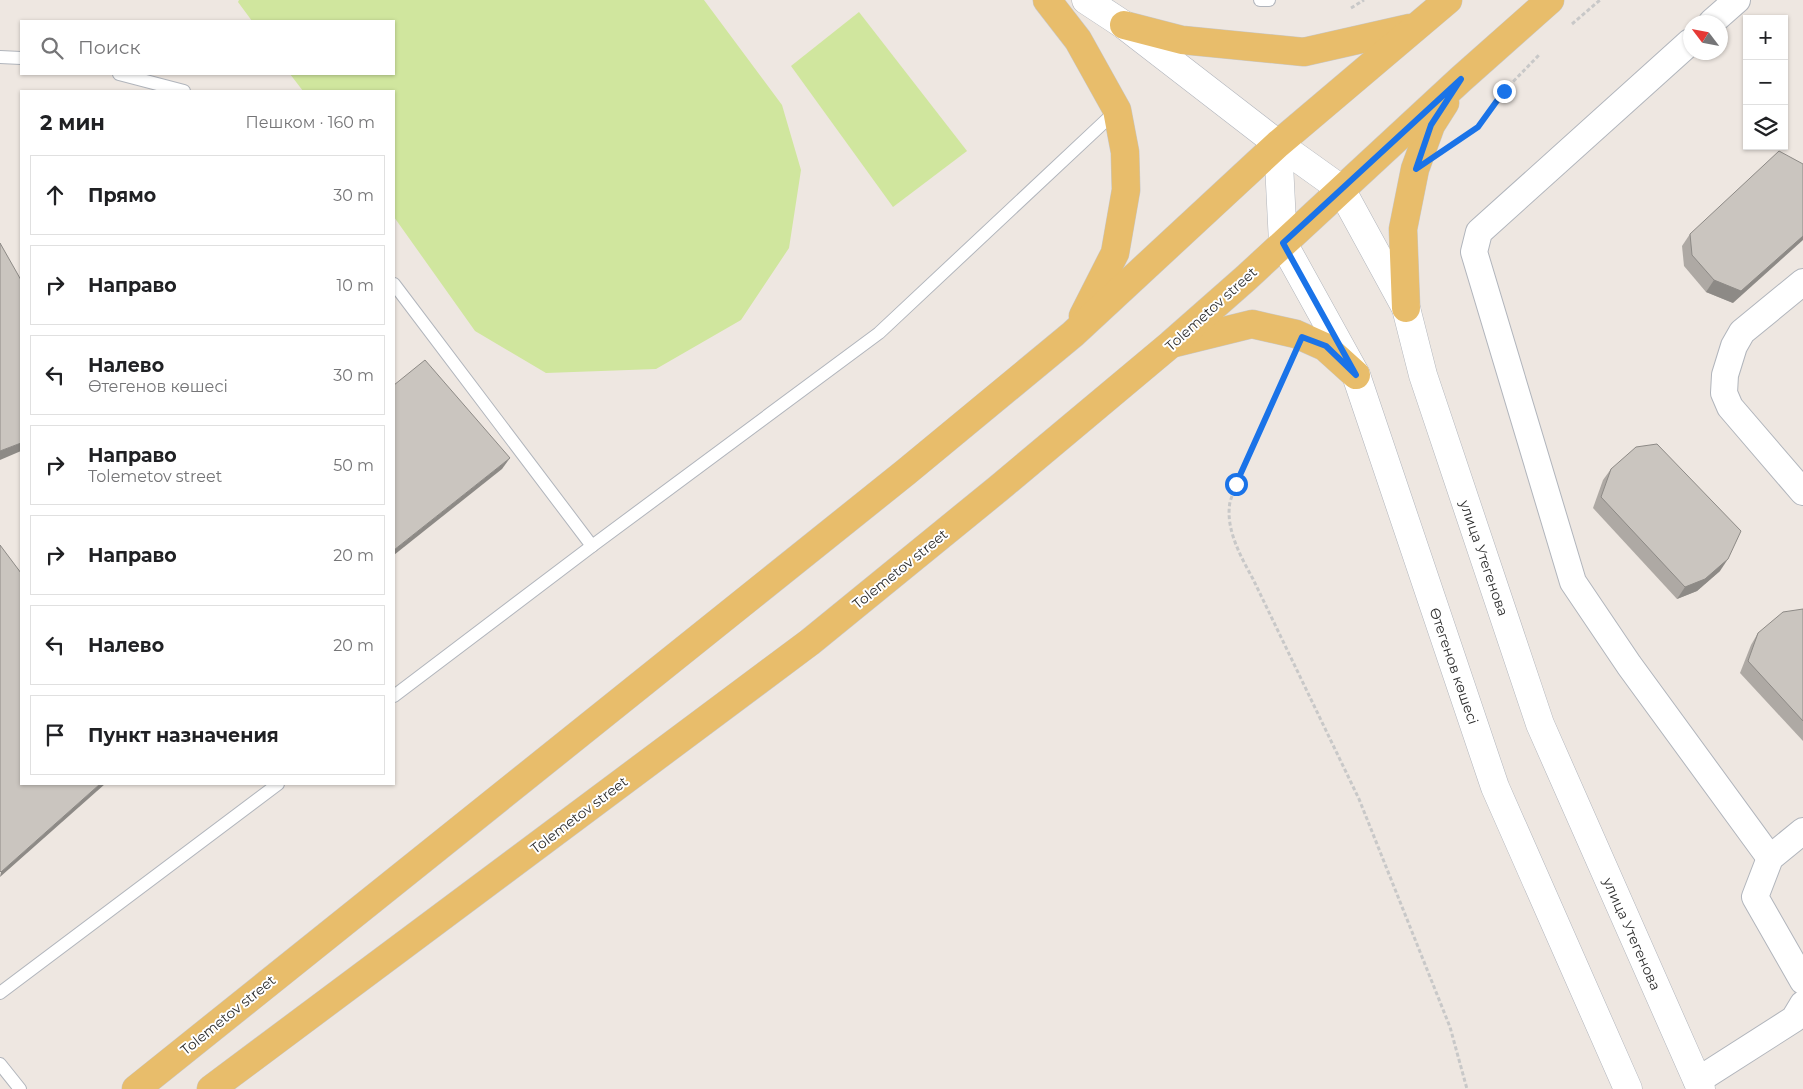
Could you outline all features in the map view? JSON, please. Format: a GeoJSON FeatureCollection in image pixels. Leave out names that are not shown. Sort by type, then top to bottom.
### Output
{"type":"FeatureCollection","features":[{"type":"Feature","properties":{"kind":"main road"},"geometry":{"type":"LineString","coordinates":[[1047,0],[1078,40],[1117,110],[1125,152],[1126,190],[1115,253],[1073,334]]}},
{"type":"Feature","properties":{"kind":"main road","name":"улица Утегенова"},"geometry":{"type":"LineString","coordinates":[[1086,0],[1124,25],[1278,144],[1341,189],[1406,308],[1423,375],[1540,724],[1699,1085]]}},
{"type":"Feature","properties":{"kind":"main road","name":"Tolemetov street"},"geometry":{"type":"LineString","coordinates":[[136,1089],[883,491],[1073,334],[1278,144],[1448,0]]}},
{"type":"Feature","properties":{"kind":"main road","name":"Tolemetov street"},"geometry":{"type":"LineString","coordinates":[[211,1089],[810,642],[999,488],[1171,344],[1550,0]]}},
{"type":"Feature","properties":{"kind":"main road"},"geometry":{"type":"LineString","coordinates":[[1124,25],[1182,40],[1304,52],[1415,27]]}},
{"type":"Feature","properties":{"kind":"main road"},"geometry":{"type":"LineString","coordinates":[[1406,308],[1402,230],[1416,169],[1431,125],[1461,79]]}},
{"type":"Feature","properties":{"kind":"main road"},"geometry":{"type":"LineString","coordinates":[[1278,144],[1283,243]]}},
{"type":"Feature","properties":{"kind":"main road","name":"Өтегенов көшесі"},"geometry":{"type":"LineString","coordinates":[[1283,243],[1356,375],[1495,787],[1628,1089]]}},
{"type":"Feature","properties":{"kind":"main road"},"geometry":{"type":"LineString","coordinates":[[1171,344],[1252,324],[1302,337],[1326,346],[1356,375]]}},
{"type":"Feature","properties":{"kind":"street"},"geometry":{"type":"LineString","coordinates":[[1720,15],[1737,0]]}},
{"type":"Feature","properties":{"kind":"street"},"geometry":{"type":"LineString","coordinates":[[1683,48],[1479,232],[1474,252],[1573,582],[1629,665],[1770,858]]}},
{"type":"Feature","properties":{"kind":"street"},"geometry":{"type":"LineString","coordinates":[[1803,282],[1742,332],[1734,346],[1725,375],[1724,393],[1730,407],[1803,492]]}},
{"type":"Feature","properties":{"kind":"street"},"geometry":{"type":"LineString","coordinates":[[1803,831],[1770,858],[1755,897],[1803,981]]}},
{"type":"Feature","properties":{"kind":"street"},"geometry":{"type":"LineString","coordinates":[[1699,1085],[1794,1020],[1803,1004]]}},
{"type":"Feature","properties":{"kind":"lane"},"geometry":{"type":"LineString","coordinates":[[1260,0],[1270,0]]}},
{"type":"Feature","properties":{"kind":"lane"},"geometry":{"type":"LineString","coordinates":[[0,57],[20,58]]}},
{"type":"Feature","properties":{"kind":"lane"},"geometry":{"type":"LineString","coordinates":[[123,75],[180,90]]}},
{"type":"Feature","properties":{"kind":"lane"},"geometry":{"type":"LineString","coordinates":[[395,695],[879,333],[1117,110]]}},
{"type":"Feature","properties":{"kind":"lane"},"geometry":{"type":"LineString","coordinates":[[395,285],[592,546]]}},
{"type":"Feature","properties":{"kind":"lane"},"geometry":{"type":"LineString","coordinates":[[0,993],[277,785]]}},
{"type":"Feature","properties":{"kind":"lane"},"geometry":{"type":"LineString","coordinates":[[0,1064],[20,1089]]}},
{"type":"Feature","properties":{"kind":"path"},"geometry":{"type":"LineString","coordinates":[[1566,30],[1600,0]]}},
{"type":"Feature","properties":{"kind":"path"},"geometry":{"type":"LineString","coordinates":[[1454,143],[1478,127],[1504,91],[1545,48]]}},
{"type":"Feature","properties":{"kind":"path"},"geometry":{"type":"LineString","coordinates":[[1302,337],[1236,484],[1230,504],[1231,527],[1238,553],[1253,579],[1358,799],[1450,1026],[1467,1089]]}},
{"type":"Feature","properties":{"kind":"green space"},"geometry":{"type":"Polygon","coordinates":[[[239,0],[704,0],[782,105],[801,170],[789,248],[741,320],[656,369],[546,373],[475,331],[395,218],[395,90],[302,90],[291,75],[395,75],[395,20],[251,20],[238,2],[239,0]]]}},
{"type":"Feature","properties":{"kind":"green space"},"geometry":{"type":"Polygon","coordinates":[[[859,12],[967,151],[893,207],[791,66],[859,12]]]}},
{"type":"Feature","properties":{"kind":"building"},"geometry":{"type":"Polygon","coordinates":[[[1779,151],[1803,164],[1803,236],[1741,291],[1714,280],[1692,255],[1690,234],[1779,151]]]}},
{"type":"Feature","properties":{"kind":"building"},"geometry":{"type":"Polygon","coordinates":[[[0,243],[20,278],[20,443],[0,451],[0,243]]]}},
{"type":"Feature","properties":{"kind":"building"},"geometry":{"type":"Polygon","coordinates":[[[425,360],[510,458],[395,549],[395,384],[425,360]]]}},
{"type":"Feature","properties":{"kind":"building"},"geometry":{"type":"Polygon","coordinates":[[[1657,444],[1741,531],[1728,559],[1705,579],[1685,587],[1601,497],[1611,469],[1636,447],[1657,444]]]}},
{"type":"Feature","properties":{"kind":"building"},"geometry":{"type":"Polygon","coordinates":[[[0,545],[20,572],[20,785],[99,785],[0,871],[0,545]]]}},
{"type":"Feature","properties":{"kind":"building"},"geometry":{"type":"Polygon","coordinates":[[[1803,609],[1803,721],[1748,661],[1758,633],[1783,612],[1803,609]]]}},
{"type":"Feature","properties":{"kind":"route"},"geometry":{"type":"LineString","coordinates":[[1236,484],[1302,337],[1326,346],[1356,375],[1283,243],[1461,79],[1431,125],[1416,169],[1478,127],[1504,91]]}}]}
